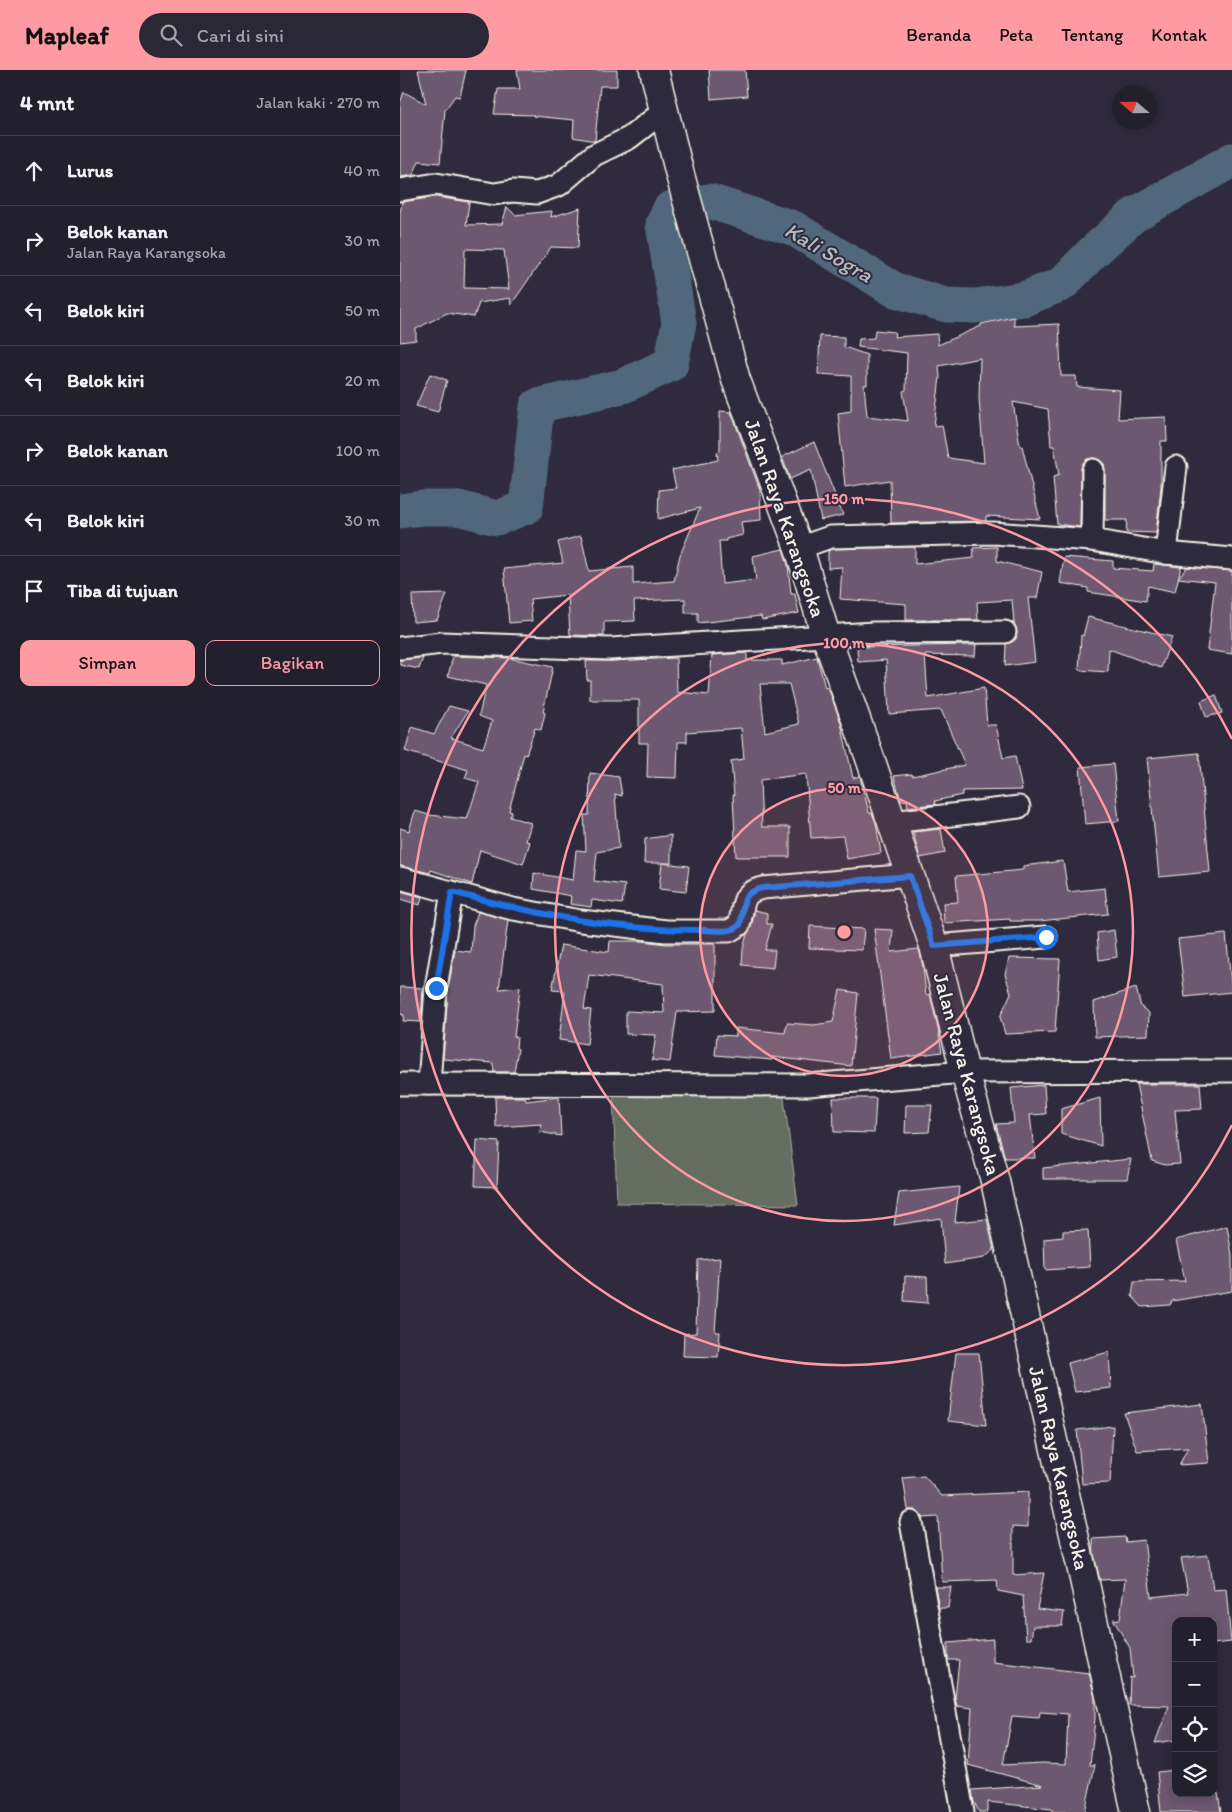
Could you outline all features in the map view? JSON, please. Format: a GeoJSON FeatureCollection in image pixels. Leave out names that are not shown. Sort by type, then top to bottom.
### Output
{"type":"FeatureCollection","features":[{"type":"Feature","properties":{"kind":"main road","name":"Jalan Raya Karangsoka"},"geometry":{"type":"LineString","coordinates":[[654,70],[679,171],[736,380],[799,548],[826,636],[934,946],[965,1072],[996,1181],[1136,1812]]}},
{"type":"Feature","properties":{"kind":"street"},"geometry":{"type":"LineString","coordinates":[[400,190],[436,184],[494,194],[513,191],[537,193],[559,185],[594,155],[629,138],[664,111]]}},
{"type":"Feature","properties":{"kind":"street"},"geometry":{"type":"LineString","coordinates":[[1166,552],[1176,467]]}},
{"type":"Feature","properties":{"kind":"street"},"geometry":{"type":"LineString","coordinates":[[1092,540],[1093,470]]}},
{"type":"Feature","properties":{"kind":"street"},"geometry":{"type":"LineString","coordinates":[[799,548],[830,537],[993,533],[1092,540],[1166,552],[1232,559]]}},
{"type":"Feature","properties":{"kind":"street"},"geometry":{"type":"LineString","coordinates":[[400,648],[442,643],[610,649],[874,633],[1005,632]]}},
{"type":"Feature","properties":{"kind":"street"},"geometry":{"type":"LineString","coordinates":[[892,822],[1019,807]]}},
{"type":"Feature","properties":{"kind":"street"},"geometry":{"type":"LineString","coordinates":[[400,878],[513,909],[581,921],[666,931],[729,931],[740,925],[746,897],[748,892],[753,890],[910,876]]}},
{"type":"Feature","properties":{"kind":"street"},"geometry":{"type":"LineString","coordinates":[[429,1084],[436,988],[452,892]]}},
{"type":"Feature","properties":{"kind":"street"},"geometry":{"type":"LineString","coordinates":[[934,946],[1046,937]]}},
{"type":"Feature","properties":{"kind":"street"},"geometry":{"type":"LineString","coordinates":[[400,1084],[808,1085],[965,1072],[1232,1071]]}},
{"type":"Feature","properties":{"kind":"street"},"geometry":{"type":"LineString","coordinates":[[911,1522],[963,1812]]}},
{"type":"Feature","properties":{"kind":"shaded area"},"geometry":{"type":"Polygon","coordinates":[[[783,1091],[798,1205],[617,1203],[613,1092],[783,1091]]]}},
{"type":"Feature","properties":{"kind":"building"},"geometry":{"type":"Polygon","coordinates":[[[418,70],[466,70],[460,97],[455,96],[445,110],[440,163],[419,161],[413,175],[400,177],[400,103],[404,92],[426,104],[418,70]]]}},
{"type":"Feature","properties":{"kind":"building"},"geometry":{"type":"Polygon","coordinates":[[[517,70],[617,70],[617,86],[600,86],[595,141],[573,137],[574,120],[534,115],[494,114],[498,89],[520,89],[517,70]]]}},
{"type":"Feature","properties":{"kind":"building"},"geometry":{"type":"Polygon","coordinates":[[[709,70],[745,70],[747,96],[711,99],[709,70]]]}},
{"type":"Feature","properties":{"kind":"building"},"geometry":{"type":"Polygon","coordinates":[[[436,197],[469,202],[466,225],[502,224],[507,207],[515,215],[552,211],[551,217],[580,208],[578,248],[551,247],[511,305],[510,298],[479,303],[474,317],[447,313],[416,329],[416,340],[400,342],[400,213],[402,202],[436,197]],[[465,249],[464,288],[509,289],[504,250],[465,249]]]}},
{"type":"Feature","properties":{"kind":"building"},"geometry":{"type":"Polygon","coordinates":[[[1014,317],[1014,326],[1059,324],[1061,376],[1076,376],[1077,387],[1120,390],[1118,419],[1166,417],[1167,441],[1161,441],[1161,487],[1156,533],[1126,532],[1127,520],[1105,520],[1104,464],[1094,458],[1087,459],[1081,469],[1080,527],[1057,524],[1053,477],[1059,475],[1054,446],[1051,446],[1048,409],[1013,402],[1020,446],[1022,446],[1040,519],[986,516],[986,521],[891,523],[890,480],[845,487],[838,413],[851,411],[851,376],[818,374],[820,336],[844,337],[844,347],[867,355],[867,385],[864,385],[867,416],[908,421],[903,391],[906,390],[907,353],[858,347],[859,339],[874,338],[875,330],[895,332],[894,337],[937,334],[938,345],[981,326],[981,324],[1014,317]],[[980,358],[939,366],[940,377],[934,426],[942,425],[948,458],[984,463],[979,398],[980,358]]]}},
{"type":"Feature","properties":{"kind":"building"},"geometry":{"type":"Polygon","coordinates":[[[430,374],[447,380],[438,412],[416,406],[430,374]]]}},
{"type":"Feature","properties":{"kind":"building"},"geometry":{"type":"Polygon","coordinates":[[[720,411],[731,412],[760,490],[761,520],[741,522],[743,535],[726,539],[726,541],[719,541],[722,584],[756,580],[753,556],[783,549],[788,565],[791,594],[795,594],[799,613],[762,620],[761,616],[698,623],[698,613],[685,613],[685,599],[634,601],[635,621],[604,622],[604,636],[570,635],[568,595],[530,599],[532,621],[509,623],[504,569],[563,563],[558,542],[581,536],[589,571],[633,567],[633,584],[674,581],[680,555],[700,508],[658,519],[659,490],[676,488],[672,470],[718,460],[717,452],[720,451],[720,411]]]}},
{"type":"Feature","properties":{"kind":"building"},"geometry":{"type":"Polygon","coordinates":[[[814,442],[843,515],[821,520],[811,470],[790,479],[782,457],[814,442]]]}},
{"type":"Feature","properties":{"kind":"building"},"geometry":{"type":"Polygon","coordinates":[[[915,547],[915,564],[974,558],[973,548],[997,547],[997,561],[1042,572],[1037,598],[1028,598],[1035,662],[1005,666],[1006,644],[1016,639],[1017,632],[1014,624],[1012,600],[977,602],[978,620],[906,620],[906,604],[840,599],[842,567],[828,568],[828,551],[832,549],[915,547]]]}},
{"type":"Feature","properties":{"kind":"building"},"geometry":{"type":"Polygon","coordinates":[[[1064,557],[1113,561],[1113,568],[1153,571],[1154,564],[1181,567],[1175,592],[1148,586],[1146,601],[1088,592],[1088,588],[1060,583],[1064,557]]]}},
{"type":"Feature","properties":{"kind":"building"},"geometry":{"type":"Polygon","coordinates":[[[1187,567],[1232,571],[1232,654],[1207,650],[1215,582],[1178,578],[1187,567]]]}},
{"type":"Feature","properties":{"kind":"building"},"geometry":{"type":"Polygon","coordinates":[[[447,594],[437,620],[413,622],[412,595],[447,594]]]}},
{"type":"Feature","properties":{"kind":"building"},"geometry":{"type":"Polygon","coordinates":[[[1088,617],[1172,637],[1161,668],[1109,649],[1108,672],[1079,670],[1081,635],[1083,636],[1088,617]]]}},
{"type":"Feature","properties":{"kind":"building"},"geometry":{"type":"Polygon","coordinates":[[[976,645],[975,656],[925,655],[928,698],[984,688],[987,725],[996,725],[1003,758],[1015,756],[1022,790],[962,791],[962,795],[935,801],[936,804],[908,807],[907,800],[901,801],[894,776],[912,774],[912,776],[965,765],[941,710],[889,714],[886,660],[858,662],[857,647],[976,645]]]}},
{"type":"Feature","properties":{"kind":"building"},"geometry":{"type":"Polygon","coordinates":[[[747,653],[747,660],[782,660],[782,665],[817,657],[825,688],[828,687],[841,723],[853,778],[860,776],[869,813],[872,813],[876,823],[881,853],[847,859],[843,836],[811,838],[806,774],[760,780],[762,827],[790,827],[790,857],[736,857],[731,761],[744,759],[741,728],[687,732],[687,742],[678,742],[677,778],[647,777],[648,743],[639,743],[639,700],[590,700],[590,680],[587,680],[586,661],[676,658],[677,692],[709,695],[712,655],[747,653]],[[760,684],[765,732],[799,724],[789,684],[760,684]]]}},
{"type":"Feature","properties":{"kind":"building"},"geometry":{"type":"Polygon","coordinates":[[[453,656],[509,658],[553,667],[541,730],[535,728],[526,755],[524,754],[509,811],[512,812],[510,817],[531,823],[526,841],[530,842],[523,864],[480,850],[472,884],[431,870],[430,873],[400,866],[400,828],[409,831],[415,811],[429,815],[467,819],[479,782],[465,778],[468,770],[405,751],[412,727],[434,734],[449,706],[468,711],[451,738],[483,748],[492,721],[479,716],[486,685],[448,676],[453,656]]]}},
{"type":"Feature","properties":{"kind":"building"},"geometry":{"type":"Polygon","coordinates":[[[423,658],[419,669],[400,665],[400,660],[423,658]]]}},
{"type":"Feature","properties":{"kind":"building"},"geometry":{"type":"Polygon","coordinates":[[[1216,695],[1222,713],[1206,717],[1201,701],[1216,695]]]}},
{"type":"Feature","properties":{"kind":"building"},"geometry":{"type":"Polygon","coordinates":[[[1199,753],[1210,872],[1159,877],[1147,758],[1199,753]]]}},
{"type":"Feature","properties":{"kind":"building"},"geometry":{"type":"Polygon","coordinates":[[[1113,764],[1119,821],[1085,824],[1080,767],[1113,764]]]}},
{"type":"Feature","properties":{"kind":"building"},"geometry":{"type":"Polygon","coordinates":[[[590,773],[619,777],[622,796],[615,794],[619,848],[597,852],[594,881],[625,885],[622,904],[592,900],[591,907],[570,904],[571,896],[533,889],[534,873],[573,880],[576,850],[586,851],[584,815],[589,815],[590,773]]]}},
{"type":"Feature","properties":{"kind":"building"},"geometry":{"type":"Polygon","coordinates":[[[941,829],[945,853],[920,858],[913,832],[941,829]]]}},
{"type":"Feature","properties":{"kind":"building"},"geometry":{"type":"Polygon","coordinates":[[[671,835],[671,863],[644,863],[645,839],[671,835]]]}},
{"type":"Feature","properties":{"kind":"building"},"geometry":{"type":"Polygon","coordinates":[[[1063,861],[1068,892],[1105,888],[1108,914],[1039,921],[1010,921],[1010,919],[944,923],[943,903],[958,902],[956,876],[1023,870],[1023,866],[1063,861]]]}},
{"type":"Feature","properties":{"kind":"building"},"geometry":{"type":"Polygon","coordinates":[[[662,863],[689,866],[686,892],[659,889],[662,863]]]}},
{"type":"Feature","properties":{"kind":"building"},"geometry":{"type":"Polygon","coordinates":[[[400,891],[422,897],[420,905],[400,899],[400,891]]]}},
{"type":"Feature","properties":{"kind":"building"},"geometry":{"type":"Polygon","coordinates":[[[755,910],[767,913],[767,924],[772,924],[765,950],[775,950],[773,968],[742,965],[743,949],[755,910]]]}},
{"type":"Feature","properties":{"kind":"building"},"geometry":{"type":"Polygon","coordinates":[[[478,912],[508,920],[499,989],[520,987],[514,1037],[517,1037],[516,1048],[518,1049],[514,1072],[494,1072],[493,1063],[443,1059],[448,989],[455,950],[471,952],[473,926],[478,912]]]}},
{"type":"Feature","properties":{"kind":"building"},"geometry":{"type":"Polygon","coordinates":[[[810,926],[864,929],[862,950],[809,948],[810,926]]]}},
{"type":"Feature","properties":{"kind":"building"},"geometry":{"type":"Polygon","coordinates":[[[874,929],[893,930],[891,952],[919,949],[926,995],[930,994],[942,1052],[891,1059],[874,929]]]}},
{"type":"Feature","properties":{"kind":"building"},"geometry":{"type":"Polygon","coordinates":[[[1114,930],[1117,957],[1099,960],[1097,933],[1114,930]]]}},
{"type":"Feature","properties":{"kind":"building"},"geometry":{"type":"Polygon","coordinates":[[[1226,934],[1232,992],[1185,997],[1178,939],[1226,934]]]}},
{"type":"Feature","properties":{"kind":"building"},"geometry":{"type":"Polygon","coordinates":[[[610,941],[715,944],[715,1011],[677,1012],[670,1062],[652,1060],[656,1035],[626,1034],[626,1011],[664,1013],[663,984],[589,975],[584,1009],[591,1010],[587,1044],[559,1040],[565,991],[552,990],[561,945],[609,952],[610,941]]]}},
{"type":"Feature","properties":{"kind":"building"},"geometry":{"type":"Polygon","coordinates":[[[1009,958],[1060,959],[1055,1032],[1005,1034],[1000,1017],[1011,993],[1005,974],[1009,958]]]}},
{"type":"Feature","properties":{"kind":"building"},"geometry":{"type":"Polygon","coordinates":[[[400,987],[423,988],[421,1022],[403,1021],[404,1015],[400,1014],[400,987]]]}},
{"type":"Feature","properties":{"kind":"building"},"geometry":{"type":"Polygon","coordinates":[[[1136,988],[1141,1007],[1149,1013],[1148,1035],[1095,1037],[1094,1002],[1136,988]]]}},
{"type":"Feature","properties":{"kind":"building"},"geometry":{"type":"Polygon","coordinates":[[[840,990],[858,993],[851,1066],[772,1057],[772,1060],[715,1055],[717,1035],[736,1036],[736,1028],[785,1033],[787,1023],[814,1025],[833,1022],[840,990]]]}},
{"type":"Feature","properties":{"kind":"building"},"geometry":{"type":"Polygon","coordinates":[[[1136,1084],[1200,1084],[1202,1109],[1175,1110],[1180,1164],[1165,1165],[1152,1161],[1136,1084]]]}},
{"type":"Feature","properties":{"kind":"building"},"geometry":{"type":"Polygon","coordinates":[[[1044,1085],[1046,1114],[1030,1115],[1035,1158],[1005,1158],[996,1124],[1014,1123],[1011,1088],[1044,1085]]]}},
{"type":"Feature","properties":{"kind":"building"},"geometry":{"type":"Polygon","coordinates":[[[495,1097],[525,1097],[526,1101],[559,1097],[561,1136],[540,1132],[541,1124],[496,1127],[495,1097]]]}},
{"type":"Feature","properties":{"kind":"building"},"geometry":{"type":"Polygon","coordinates":[[[833,1098],[876,1098],[874,1133],[834,1132],[833,1098]]]}},
{"type":"Feature","properties":{"kind":"building"},"geometry":{"type":"Polygon","coordinates":[[[1100,1098],[1101,1146],[1061,1134],[1061,1109],[1100,1098]]]}},
{"type":"Feature","properties":{"kind":"building"},"geometry":{"type":"Polygon","coordinates":[[[906,1105],[932,1105],[929,1132],[905,1133],[906,1105]]]}},
{"type":"Feature","properties":{"kind":"building"},"geometry":{"type":"Polygon","coordinates":[[[477,1140],[499,1142],[497,1187],[475,1186],[477,1140]]]}},
{"type":"Feature","properties":{"kind":"building"},"geometry":{"type":"Polygon","coordinates":[[[1131,1159],[1127,1179],[1043,1179],[1043,1168],[1131,1159]]]}},
{"type":"Feature","properties":{"kind":"building"},"geometry":{"type":"Polygon","coordinates":[[[959,1187],[955,1222],[987,1219],[994,1250],[984,1258],[945,1264],[941,1218],[894,1225],[899,1193],[959,1187]]]}},
{"type":"Feature","properties":{"kind":"building"},"geometry":{"type":"Polygon","coordinates":[[[1227,1226],[1232,1255],[1232,1291],[1172,1301],[1170,1305],[1142,1307],[1132,1296],[1134,1282],[1185,1281],[1176,1240],[1227,1226]]]}},
{"type":"Feature","properties":{"kind":"building"},"geometry":{"type":"Polygon","coordinates":[[[1088,1230],[1090,1267],[1045,1270],[1044,1239],[1063,1237],[1063,1231],[1088,1230]]]}},
{"type":"Feature","properties":{"kind":"building"},"geometry":{"type":"Polygon","coordinates":[[[720,1258],[715,1332],[720,1332],[718,1357],[683,1356],[684,1334],[696,1333],[698,1260],[720,1258]]]}},
{"type":"Feature","properties":{"kind":"building"},"geometry":{"type":"Polygon","coordinates":[[[905,1276],[927,1277],[928,1303],[904,1301],[905,1276]]]}},
{"type":"Feature","properties":{"kind":"building"},"geometry":{"type":"Polygon","coordinates":[[[1109,1352],[1111,1388],[1075,1392],[1068,1363],[1109,1352]]]}},
{"type":"Feature","properties":{"kind":"building"},"geometry":{"type":"Polygon","coordinates":[[[956,1353],[979,1353],[986,1425],[948,1421],[956,1353]]]}},
{"type":"Feature","properties":{"kind":"building"},"geometry":{"type":"Polygon","coordinates":[[[1202,1404],[1209,1463],[1179,1465],[1188,1448],[1137,1451],[1124,1413],[1202,1404]]]}},
{"type":"Feature","properties":{"kind":"building"},"geometry":{"type":"Polygon","coordinates":[[[1113,1426],[1110,1483],[1082,1484],[1077,1430],[1113,1426]]]}},
{"type":"Feature","properties":{"kind":"building"},"geometry":{"type":"Polygon","coordinates":[[[924,1476],[942,1496],[1028,1492],[1028,1527],[1013,1526],[1013,1575],[1044,1573],[1037,1609],[1064,1612],[1062,1626],[1033,1626],[1031,1639],[1026,1639],[1023,1596],[998,1591],[997,1580],[942,1582],[938,1517],[922,1518],[916,1510],[908,1510],[903,1478],[924,1476]]]}},
{"type":"Feature","properties":{"kind":"building"},"geometry":{"type":"Polygon","coordinates":[[[1125,1537],[1126,1542],[1144,1540],[1151,1597],[1188,1593],[1181,1558],[1208,1555],[1213,1590],[1226,1589],[1231,1642],[1217,1644],[1217,1617],[1172,1617],[1172,1741],[1155,1743],[1169,1706],[1129,1705],[1130,1677],[1133,1678],[1130,1648],[1113,1619],[1120,1620],[1125,1579],[1100,1580],[1094,1554],[1093,1539],[1125,1537]]]}},
{"type":"Feature","properties":{"kind":"building"},"geometry":{"type":"Polygon","coordinates":[[[935,1587],[951,1587],[948,1608],[939,1608],[935,1587]]]}},
{"type":"Feature","properties":{"kind":"building"},"geometry":{"type":"Polygon","coordinates":[[[993,1639],[993,1662],[1089,1673],[1095,1698],[1095,1719],[1090,1765],[1095,1765],[1085,1812],[1052,1812],[1052,1809],[988,1802],[988,1812],[979,1812],[974,1802],[972,1790],[1043,1785],[968,1765],[972,1708],[957,1706],[955,1698],[959,1660],[948,1660],[948,1643],[993,1639]],[[1040,1712],[1039,1718],[1012,1716],[1003,1765],[1066,1764],[1068,1714],[1040,1712]]]}},
{"type":"Feature","properties":{"kind":"building"},"geometry":{"type":"Polygon","coordinates":[[[1172,1770],[1172,1797],[1217,1797],[1218,1793],[1221,1812],[1161,1812],[1157,1772],[1172,1770]]]}},
{"type":"Feature","properties":{"kind":"waterway","name":"Kali Sogra"},"geometry":{"type":"LineString","coordinates":[[400,511],[422,508],[458,508],[497,518],[526,507],[537,406],[623,386],[671,364],[679,323],[663,224],[670,209],[709,201],[793,228],[895,290],[946,305],[975,306],[1024,299],[1062,284],[1091,254],[1134,215],[1232,160]]}},
{"type":"Feature","properties":{"kind":"route"},"geometry":{"type":"LineString","coordinates":[[436,988],[452,892],[513,909],[581,921],[666,931],[729,931],[740,925],[746,897],[748,892],[753,890],[910,876],[934,946],[1046,937]]}}]}
